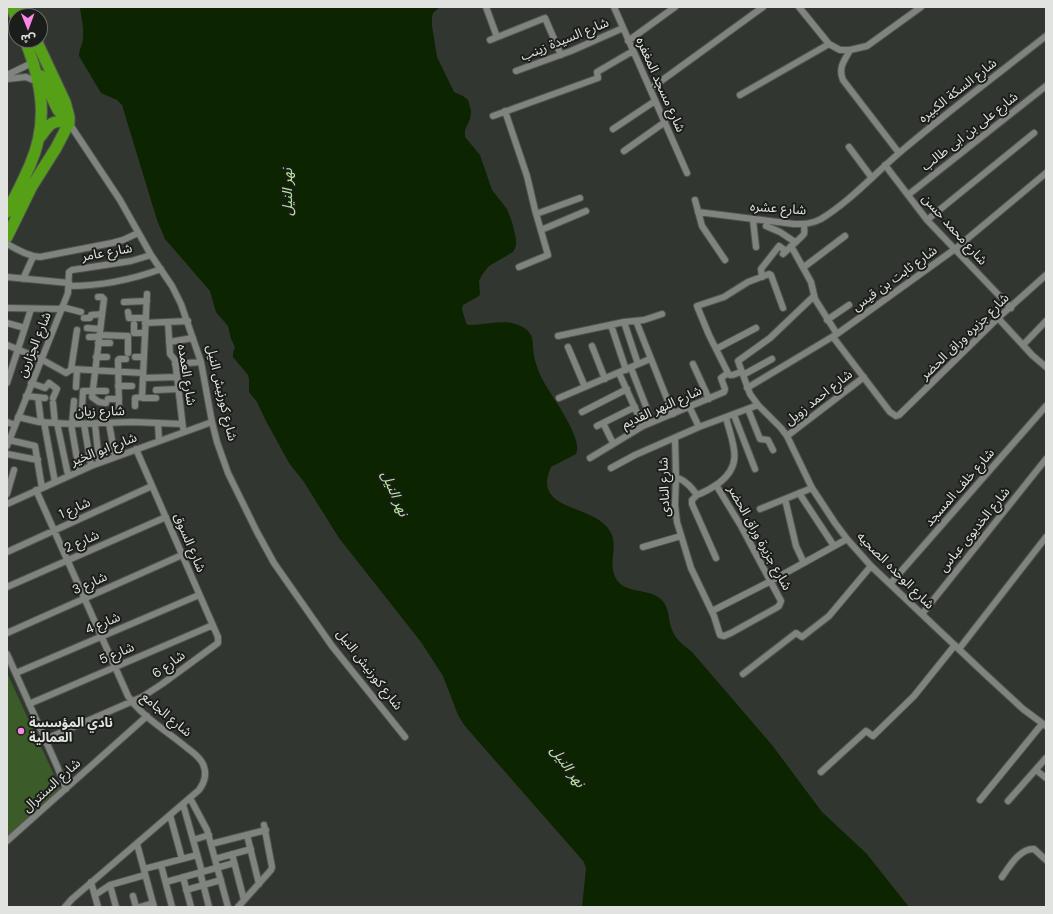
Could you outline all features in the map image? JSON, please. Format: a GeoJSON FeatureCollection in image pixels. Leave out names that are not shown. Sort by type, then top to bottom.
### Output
{"type":"FeatureCollection","features":[{"type":"Feature","properties":{"kind":"highway"},"geometry":{"type":"LineString","coordinates":[[7,212],[30,166],[39,139],[42,108],[36,72],[28,48]]}},
{"type":"Feature","properties":{"kind":"highway","name":"شارع كورنيش النيل"},"geometry":{"type":"LineString","coordinates":[[40,48],[65,102],[69,123]]}},
{"type":"Feature","properties":{"kind":"highway"},"geometry":{"type":"LineString","coordinates":[[36,72],[43,79],[58,110],[69,123]]}},
{"type":"Feature","properties":{"kind":"highway"},"geometry":{"type":"LineString","coordinates":[[39,139],[48,126],[54,122],[60,120],[69,123]]}},
{"type":"Feature","properties":{"kind":"highway"},"geometry":{"type":"LineString","coordinates":[[7,237],[32,186],[56,148],[69,123]]}},
{"type":"Feature","properties":{"kind":"street"},"geometry":{"type":"LineString","coordinates":[[486,7],[497,37]]}},
{"type":"Feature","properties":{"kind":"street","name":"شارع مسجد المغفره"},"geometry":{"type":"LineString","coordinates":[[614,7],[687,173]]}},
{"type":"Feature","properties":{"kind":"street"},"geometry":{"type":"LineString","coordinates":[[628,41],[675,7]]}},
{"type":"Feature","properties":{"kind":"street"},"geometry":{"type":"LineString","coordinates":[[650,89],[763,7]]}},
{"type":"Feature","properties":{"kind":"street"},"geometry":{"type":"LineString","coordinates":[[799,7],[829,44],[840,50],[850,50],[867,46],[922,7]]}},
{"type":"Feature","properties":{"kind":"street"},"geometry":{"type":"LineString","coordinates":[[490,40],[545,18],[562,55]]}},
{"type":"Feature","properties":{"kind":"street","name":"شارع السيدة زينب"},"geometry":{"type":"LineString","coordinates":[[516,72],[562,55],[623,28]]}},
{"type":"Feature","properties":{"kind":"street","name":"شارع السكة الكبيره"},"geometry":{"type":"LineString","coordinates":[[885,165],[937,121],[1046,36]]}},
{"type":"Feature","properties":{"kind":"street"},"geometry":{"type":"LineString","coordinates":[[740,95],[829,44]]}},
{"type":"Feature","properties":{"kind":"street"},"geometry":{"type":"LineString","coordinates":[[850,50],[840,69],[843,80],[899,153]]}},
{"type":"Feature","properties":{"kind":"street"},"geometry":{"type":"LineString","coordinates":[[493,116],[598,78],[597,72],[633,51]]}},
{"type":"Feature","properties":{"kind":"street"},"geometry":{"type":"LineString","coordinates":[[7,75],[18,70],[36,72]]}},
{"type":"Feature","properties":{"kind":"street"},"geometry":{"type":"LineString","coordinates":[[18,70],[23,77]]}},
{"type":"Feature","properties":{"kind":"street"},"geometry":{"type":"LineString","coordinates":[[7,78],[29,78],[36,72]]}},
{"type":"Feature","properties":{"kind":"street","name":"شارع على بن ابى طالب"},"geometry":{"type":"LineString","coordinates":[[908,195],[1046,86]]}},
{"type":"Feature","properties":{"kind":"street"},"geometry":{"type":"LineString","coordinates":[[613,129],[655,101]]}},
{"type":"Feature","properties":{"kind":"street"},"geometry":{"type":"LineString","coordinates":[[505,111],[527,176],[548,255],[519,267]]}},
{"type":"Feature","properties":{"kind":"street"},"geometry":{"type":"LineString","coordinates":[[624,151],[665,122]]}},
{"type":"Feature","properties":{"kind":"street","name":"شارع كورنيش النيل"},"geometry":{"type":"LineString","coordinates":[[69,123],[120,200],[181,304],[201,362],[217,442],[228,472],[257,532],[274,563],[332,646],[405,737]]}},
{"type":"Feature","properties":{"kind":"street"},"geometry":{"type":"LineString","coordinates":[[927,220],[1034,134]]}},
{"type":"Feature","properties":{"kind":"street"},"geometry":{"type":"LineString","coordinates":[[849,147],[872,178]]}},
{"type":"Feature","properties":{"kind":"street","name":"شارع محمد حسن"},"geometry":{"type":"LineString","coordinates":[[885,165],[927,220],[1011,308]]}},
{"type":"Feature","properties":{"kind":"street","name":"شارع عشره"},"geometry":{"type":"LineString","coordinates":[[698,212],[754,220],[804,224],[812,222],[821,219],[846,201],[885,165]]}},
{"type":"Feature","properties":{"kind":"street","name":"شارع ثابت بن قيس"},"geometry":{"type":"LineString","coordinates":[[747,388],[835,336],[955,249],[1046,173]]}},
{"type":"Feature","properties":{"kind":"street"},"geometry":{"type":"LineString","coordinates":[[536,214],[580,198]]}},
{"type":"Feature","properties":{"kind":"street"},"geometry":{"type":"LineString","coordinates":[[695,200],[702,226],[725,260]]}},
{"type":"Feature","properties":{"kind":"street"},"geometry":{"type":"LineString","coordinates":[[541,230],[586,211]]}},
{"type":"Feature","properties":{"kind":"street"},"geometry":{"type":"LineString","coordinates":[[754,220],[756,247]]}},
{"type":"Feature","properties":{"kind":"street"},"geometry":{"type":"LineString","coordinates":[[762,277],[761,269],[779,246],[784,252],[803,236],[804,224]]}},
{"type":"Feature","properties":{"kind":"street"},"geometry":{"type":"LineString","coordinates":[[766,226],[780,232],[793,244],[811,282],[814,296],[835,336],[864,377]]}},
{"type":"Feature","properties":{"kind":"street"},"geometry":{"type":"LineString","coordinates":[[7,244],[22,253],[33,256],[49,256],[112,243],[138,233]]}},
{"type":"Feature","properties":{"kind":"street"},"geometry":{"type":"LineString","coordinates":[[804,267],[845,236]]}},
{"type":"Feature","properties":{"kind":"street","name":"شارع عامر"},"geometry":{"type":"LineString","coordinates":[[69,274],[72,270],[130,261],[151,255]]}},
{"type":"Feature","properties":{"kind":"street"},"geometry":{"type":"LineString","coordinates":[[23,279],[33,256]]}},
{"type":"Feature","properties":{"kind":"street"},"geometry":{"type":"LineString","coordinates":[[7,277],[88,286],[125,281],[161,269]]}},
{"type":"Feature","properties":{"kind":"street","name":"شارع الجزارين"},"geometry":{"type":"LineString","coordinates":[[8,443],[68,293],[69,274]]}},
{"type":"Feature","properties":{"kind":"street"},"geometry":{"type":"LineString","coordinates":[[772,359],[742,374],[731,376],[728,373],[709,335],[697,306],[724,297],[742,285],[769,274],[771,275],[783,308]]}},
{"type":"Feature","properties":{"kind":"street","name":"شارع جزيره وراق الحضر"},"geometry":{"type":"LineString","coordinates":[[864,377],[890,412],[896,416],[899,415],[998,318],[1011,308],[1046,275]]}},
{"type":"Feature","properties":{"kind":"street"},"geometry":{"type":"LineString","coordinates":[[142,397],[147,294]]}},
{"type":"Feature","properties":{"kind":"street"},"geometry":{"type":"LineString","coordinates":[[742,374],[738,361],[770,338],[814,296]]}},
{"type":"Feature","properties":{"kind":"street"},"geometry":{"type":"LineString","coordinates":[[124,302],[147,301]]}},
{"type":"Feature","properties":{"kind":"street"},"geometry":{"type":"LineString","coordinates":[[100,302],[102,314],[94,371],[92,398],[96,399],[100,403],[119,399]]}},
{"type":"Feature","properties":{"kind":"street"},"geometry":{"type":"LineString","coordinates":[[827,320],[849,305]]}},
{"type":"Feature","properties":{"kind":"street"},"geometry":{"type":"LineString","coordinates":[[7,308],[61,308],[90,318],[91,315],[102,314]]}},
{"type":"Feature","properties":{"kind":"street"},"geometry":{"type":"LineString","coordinates":[[7,383],[31,309]]}},
{"type":"Feature","properties":{"kind":"street"},"geometry":{"type":"LineString","coordinates":[[128,312],[129,318],[168,322],[188,321]]}},
{"type":"Feature","properties":{"kind":"street"},"geometry":{"type":"LineString","coordinates":[[558,336],[624,322],[644,320],[662,314]]}},
{"type":"Feature","properties":{"kind":"street"},"geometry":{"type":"LineString","coordinates":[[998,318],[1023,345],[1046,366]]}},
{"type":"Feature","properties":{"kind":"street"},"geometry":{"type":"LineString","coordinates":[[636,321],[673,414]]}},
{"type":"Feature","properties":{"kind":"street","name":"شارع العمده"},"geometry":{"type":"LineString","coordinates":[[168,322],[170,354],[174,358],[183,432]]}},
{"type":"Feature","properties":{"kind":"street"},"geometry":{"type":"LineString","coordinates":[[624,322],[638,364]]}},
{"type":"Feature","properties":{"kind":"street"},"geometry":{"type":"LineString","coordinates":[[1023,345],[1046,322]]}},
{"type":"Feature","properties":{"kind":"street"},"geometry":{"type":"LineString","coordinates":[[7,323],[25,328]]}},
{"type":"Feature","properties":{"kind":"street"},"geometry":{"type":"LineString","coordinates":[[134,324],[134,332],[145,333]]}},
{"type":"Feature","properties":{"kind":"street"},"geometry":{"type":"LineString","coordinates":[[611,325],[628,369],[652,422]]}},
{"type":"Feature","properties":{"kind":"street"},"geometry":{"type":"LineString","coordinates":[[87,328],[110,344]]}},
{"type":"Feature","properties":{"kind":"street"},"geometry":{"type":"LineString","coordinates":[[716,349],[756,328]]}},
{"type":"Feature","properties":{"kind":"street"},"geometry":{"type":"LineString","coordinates":[[76,387],[74,370],[77,330]]}},
{"type":"Feature","properties":{"kind":"street"},"geometry":{"type":"LineString","coordinates":[[89,337],[128,336],[127,356],[118,359],[120,409]]}},
{"type":"Feature","properties":{"kind":"street"},"geometry":{"type":"LineString","coordinates":[[169,342],[193,338]]}},
{"type":"Feature","properties":{"kind":"street"},"geometry":{"type":"LineString","coordinates":[[7,345],[18,348],[66,373],[74,370],[118,372],[177,378]]}},
{"type":"Feature","properties":{"kind":"street"},"geometry":{"type":"LineString","coordinates":[[592,346],[605,379]]}},
{"type":"Feature","properties":{"kind":"street"},"geometry":{"type":"LineString","coordinates":[[568,347],[585,387]]}},
{"type":"Feature","properties":{"kind":"street"},"geometry":{"type":"LineString","coordinates":[[96,357],[107,357]]}},
{"type":"Feature","properties":{"kind":"street"},"geometry":{"type":"LineString","coordinates":[[135,357],[144,357]]}},
{"type":"Feature","properties":{"kind":"street"},"geometry":{"type":"LineString","coordinates":[[559,398],[650,359]]}},
{"type":"Feature","properties":{"kind":"street"},"geometry":{"type":"LineString","coordinates":[[175,364],[201,362]]}},
{"type":"Feature","properties":{"kind":"street"},"geometry":{"type":"LineString","coordinates":[[693,364],[709,399]]}},
{"type":"Feature","properties":{"kind":"street"},"geometry":{"type":"LineString","coordinates":[[619,373],[643,426]]}},
{"type":"Feature","properties":{"kind":"street","name":"شارع النهر القديم"},"geometry":{"type":"LineString","coordinates":[[590,458],[643,426],[724,392],[725,389],[721,378],[728,373]]}},
{"type":"Feature","properties":{"kind":"street","name":"شارع الوحده الصحيه"},"geometry":{"type":"LineString","coordinates":[[742,374],[747,388],[758,405],[775,420],[787,436],[812,488],[847,539],[871,566],[890,584],[1023,709],[1044,725]]}},
{"type":"Feature","properties":{"kind":"street","name":"شارع احمد زويل"},"geometry":{"type":"LineString","coordinates":[[787,436],[864,377]]}},
{"type":"Feature","properties":{"kind":"street"},"geometry":{"type":"LineString","coordinates":[[31,383],[45,388],[49,383],[57,389],[53,400],[56,423],[68,475]]}},
{"type":"Feature","properties":{"kind":"street"},"geometry":{"type":"LineString","coordinates":[[118,386],[132,386]]}},
{"type":"Feature","properties":{"kind":"street"},"geometry":{"type":"LineString","coordinates":[[156,390],[178,389]]}},
{"type":"Feature","properties":{"kind":"street"},"geometry":{"type":"LineString","coordinates":[[582,412],[627,389]]}},
{"type":"Feature","properties":{"kind":"street"},"geometry":{"type":"LineString","coordinates":[[82,408],[83,391],[106,391]]}},
{"type":"Feature","properties":{"kind":"street"},"geometry":{"type":"LineString","coordinates":[[26,396],[41,398],[42,422],[55,482]]}},
{"type":"Feature","properties":{"kind":"street"},"geometry":{"type":"LineString","coordinates":[[135,406],[135,398],[156,398]]}},
{"type":"Feature","properties":{"kind":"street"},"geometry":{"type":"LineString","coordinates":[[74,401],[71,424],[79,470]]}},
{"type":"Feature","properties":{"kind":"street"},"geometry":{"type":"LineString","coordinates":[[611,468],[635,455],[699,427],[758,405]]}},
{"type":"Feature","properties":{"kind":"street"},"geometry":{"type":"LineString","coordinates":[[689,406],[699,427]]}},
{"type":"Feature","properties":{"kind":"street","name":"شارع خلف المسجد"},"geometry":{"type":"LineString","coordinates":[[890,584],[1046,406]]}},
{"type":"Feature","properties":{"kind":"street"},"geometry":{"type":"LineString","coordinates":[[597,426],[635,407]]}},
{"type":"Feature","properties":{"kind":"street"},"geometry":{"type":"LineString","coordinates":[[748,409],[760,439],[768,440],[773,450]]}},
{"type":"Feature","properties":{"kind":"street"},"geometry":{"type":"LineString","coordinates":[[734,415],[754,468]]}},
{"type":"Feature","properties":{"kind":"street","name":"شارع زيان"},"geometry":{"type":"LineString","coordinates":[[18,417],[42,422],[71,424],[182,424]]}},
{"type":"Feature","properties":{"kind":"street"},"geometry":{"type":"LineString","coordinates":[[716,558],[692,504],[692,500],[697,495],[726,478],[731,471],[735,459],[726,418]]}},
{"type":"Feature","properties":{"kind":"street"},"geometry":{"type":"LineString","coordinates":[[7,422],[15,425]]}},
{"type":"Feature","properties":{"kind":"street","name":"شارع ابو الخير"},"geometry":{"type":"LineString","coordinates":[[7,504],[99,462],[212,422]]}},
{"type":"Feature","properties":{"kind":"street"},"geometry":{"type":"LineString","coordinates":[[109,423],[115,457]]}},
{"type":"Feature","properties":{"kind":"street"},"geometry":{"type":"LineString","coordinates":[[158,423],[159,441]]}},
{"type":"Feature","properties":{"kind":"street"},"geometry":{"type":"LineString","coordinates":[[603,423],[613,443]]}},
{"type":"Feature","properties":{"kind":"street"},"geometry":{"type":"LineString","coordinates":[[84,424],[91,466]]}},
{"type":"Feature","properties":{"kind":"street"},"geometry":{"type":"LineString","coordinates":[[95,424],[99,462]]}},
{"type":"Feature","properties":{"kind":"street","name":"شارع النادى"},"geometry":{"type":"LineString","coordinates":[[675,438],[676,513],[681,536],[691,568],[712,611],[720,635]]}},
{"type":"Feature","properties":{"kind":"street"},"geometry":{"type":"LineString","coordinates":[[7,454],[38,460],[35,446],[8,443]]}},
{"type":"Feature","properties":{"kind":"street","name":"شارع السوق"},"geometry":{"type":"LineString","coordinates":[[136,449],[213,625],[219,640],[216,645]]}},
{"type":"Feature","properties":{"kind":"street","name":"شارع الخديوى عباس"},"geometry":{"type":"LineString","coordinates":[[922,614],[1046,459]]}},
{"type":"Feature","properties":{"kind":"street","name":"شارع الجامع"},"geometry":{"type":"LineString","coordinates":[[38,460],[39,489],[54,530],[132,702],[147,716],[199,757],[205,768],[205,779],[199,790],[91,882],[65,907]]}},
{"type":"Feature","properties":{"kind":"street"},"geometry":{"type":"LineString","coordinates":[[7,494],[14,470]]}},
{"type":"Feature","properties":{"kind":"street"},"geometry":{"type":"LineString","coordinates":[[676,476],[688,484],[697,495]]}},
{"type":"Feature","properties":{"kind":"street","name":"شارع جزيرة وراق الحضر"},"geometry":{"type":"LineString","coordinates":[[716,485],[741,526],[781,599],[779,606],[727,635],[720,635]]}},
{"type":"Feature","properties":{"kind":"street","name":"شارع 1"},"geometry":{"type":"LineString","coordinates":[[7,552],[152,486]]}},
{"type":"Feature","properties":{"kind":"street"},"geometry":{"type":"LineString","coordinates":[[760,509],[812,488]]}},
{"type":"Feature","properties":{"kind":"street"},"geometry":{"type":"LineString","coordinates":[[799,493],[834,546]]}},
{"type":"Feature","properties":{"kind":"street"},"geometry":{"type":"LineString","coordinates":[[785,499],[796,546],[804,563]]}},
{"type":"Feature","properties":{"kind":"street","name":"شارع 2"},"geometry":{"type":"LineString","coordinates":[[7,587],[166,517]]}},
{"type":"Feature","properties":{"kind":"street"},"geometry":{"type":"LineString","coordinates":[[643,547],[681,536]]}},
{"type":"Feature","properties":{"kind":"street"},"geometry":{"type":"LineString","coordinates":[[821,772],[866,731],[873,736],[914,696],[957,647],[1046,537]]}},
{"type":"Feature","properties":{"kind":"street"},"geometry":{"type":"LineString","coordinates":[[712,611],[771,581],[847,539]]}},
{"type":"Feature","properties":{"kind":"street","name":"شارع 3"},"geometry":{"type":"LineString","coordinates":[[7,633],[182,555]]}},
{"type":"Feature","properties":{"kind":"street"},"geometry":{"type":"LineString","coordinates":[[743,674],[796,633],[802,637],[824,620],[871,566]]}},
{"type":"Feature","properties":{"kind":"street","name":"شارع 4"},"geometry":{"type":"LineString","coordinates":[[16,673],[200,594]]}},
{"type":"Feature","properties":{"kind":"street","name":"شارع 5"},"geometry":{"type":"LineString","coordinates":[[29,704],[213,625]]}},
{"type":"Feature","properties":{"kind":"street","name":"شارع 6"},"geometry":{"type":"LineString","coordinates":[[46,739],[132,702],[152,691],[216,645]]}},
{"type":"Feature","properties":{"kind":"street"},"geometry":{"type":"LineString","coordinates":[[7,654],[46,739],[66,789]]}},
{"type":"Feature","properties":{"kind":"street","name":"شارع السنترال"},"geometry":{"type":"LineString","coordinates":[[7,841],[147,716]]}},
{"type":"Feature","properties":{"kind":"street"},"geometry":{"type":"LineString","coordinates":[[980,800],[1044,725]]}},
{"type":"Feature","properties":{"kind":"street"},"geometry":{"type":"LineString","coordinates":[[1008,801],[1046,758]]}},
{"type":"Feature","properties":{"kind":"street"},"geometry":{"type":"LineString","coordinates":[[1036,770],[1046,778]]}},
{"type":"Feature","properties":{"kind":"street"},"geometry":{"type":"LineString","coordinates":[[190,798],[209,835],[228,907]]}},
{"type":"Feature","properties":{"kind":"street"},"geometry":{"type":"LineString","coordinates":[[183,804],[209,907]]}},
{"type":"Feature","properties":{"kind":"street"},"geometry":{"type":"LineString","coordinates":[[170,815],[182,859]]}},
{"type":"Feature","properties":{"kind":"street"},"geometry":{"type":"LineString","coordinates":[[211,844],[247,835],[265,827],[272,867],[271,870],[238,907]]}},
{"type":"Feature","properties":{"kind":"street"},"geometry":{"type":"LineString","coordinates":[[193,840],[209,835]]}},
{"type":"Feature","properties":{"kind":"street"},"geometry":{"type":"LineString","coordinates":[[247,835],[259,884]]}},
{"type":"Feature","properties":{"kind":"street"},"geometry":{"type":"LineString","coordinates":[[137,844],[154,905],[140,907]]}},
{"type":"Feature","properties":{"kind":"street"},"geometry":{"type":"LineString","coordinates":[[215,859],[251,849]]}},
{"type":"Feature","properties":{"kind":"street"},"geometry":{"type":"LineString","coordinates":[[1002,877],[1016,859],[1028,850],[1034,849],[1046,860]]}},
{"type":"Feature","properties":{"kind":"street"},"geometry":{"type":"LineString","coordinates":[[232,854],[244,900]]}},
{"type":"Feature","properties":{"kind":"street"},"geometry":{"type":"LineString","coordinates":[[95,895],[110,885],[161,865],[197,855]]}},
{"type":"Feature","properties":{"kind":"street"},"geometry":{"type":"LineString","coordinates":[[166,882],[234,863]]}},
{"type":"Feature","properties":{"kind":"street"},"geometry":{"type":"LineString","coordinates":[[161,865],[172,907]]}},
{"type":"Feature","properties":{"kind":"street"},"geometry":{"type":"LineString","coordinates":[[183,877],[191,907]]}},
{"type":"Feature","properties":{"kind":"street"},"geometry":{"type":"LineString","coordinates":[[186,890],[221,880]]}},
{"type":"Feature","properties":{"kind":"street"},"geometry":{"type":"LineString","coordinates":[[91,882],[98,907]]}},
{"type":"Feature","properties":{"kind":"street"},"geometry":{"type":"LineString","coordinates":[[110,885],[116,907]]}},
{"type":"Feature","properties":{"kind":"street"},"geometry":{"type":"LineString","coordinates":[[133,896],[136,907]]}},
{"type":"Feature","properties":{"kind":"shaded area","name":"نادي المؤسسة العمالية"},"geometry":{"type":"Polygon","coordinates":[[[7,673],[61,790],[7,837],[7,673]]]}},
{"type":"Feature","properties":{"kind":"water","name":"نهر النيل"},"geometry":{"type":"Polygon","coordinates":[[[80,7],[440,7],[433,13],[432,18],[437,57],[454,92],[468,100],[471,111],[470,119],[465,130],[465,137],[480,155],[492,190],[507,209],[516,239],[516,246],[513,252],[489,266],[479,281],[479,296],[463,305],[462,309],[468,325],[506,322],[520,326],[530,333],[533,342],[534,356],[540,374],[572,429],[576,439],[576,454],[551,467],[547,481],[549,491],[555,499],[588,514],[607,527],[613,538],[613,568],[617,580],[627,588],[653,594],[662,600],[667,608],[673,632],[681,643],[692,652],[772,745],[822,812],[866,853],[909,907],[582,907],[586,869],[584,862],[464,725],[458,715],[443,676],[421,642],[339,538],[304,482],[289,463],[257,402],[249,392],[248,375],[233,357],[235,347],[231,339],[228,326],[216,312],[210,291],[165,239],[157,220],[122,105],[117,100],[101,93],[79,56],[83,40],[83,26],[80,7]]]}},
{"type":"Feature","properties":{"kind":"place","name":"نادي المؤسسة العمالية"},"geometry":{"type":"Point","coordinates":[21,731]}}]}
